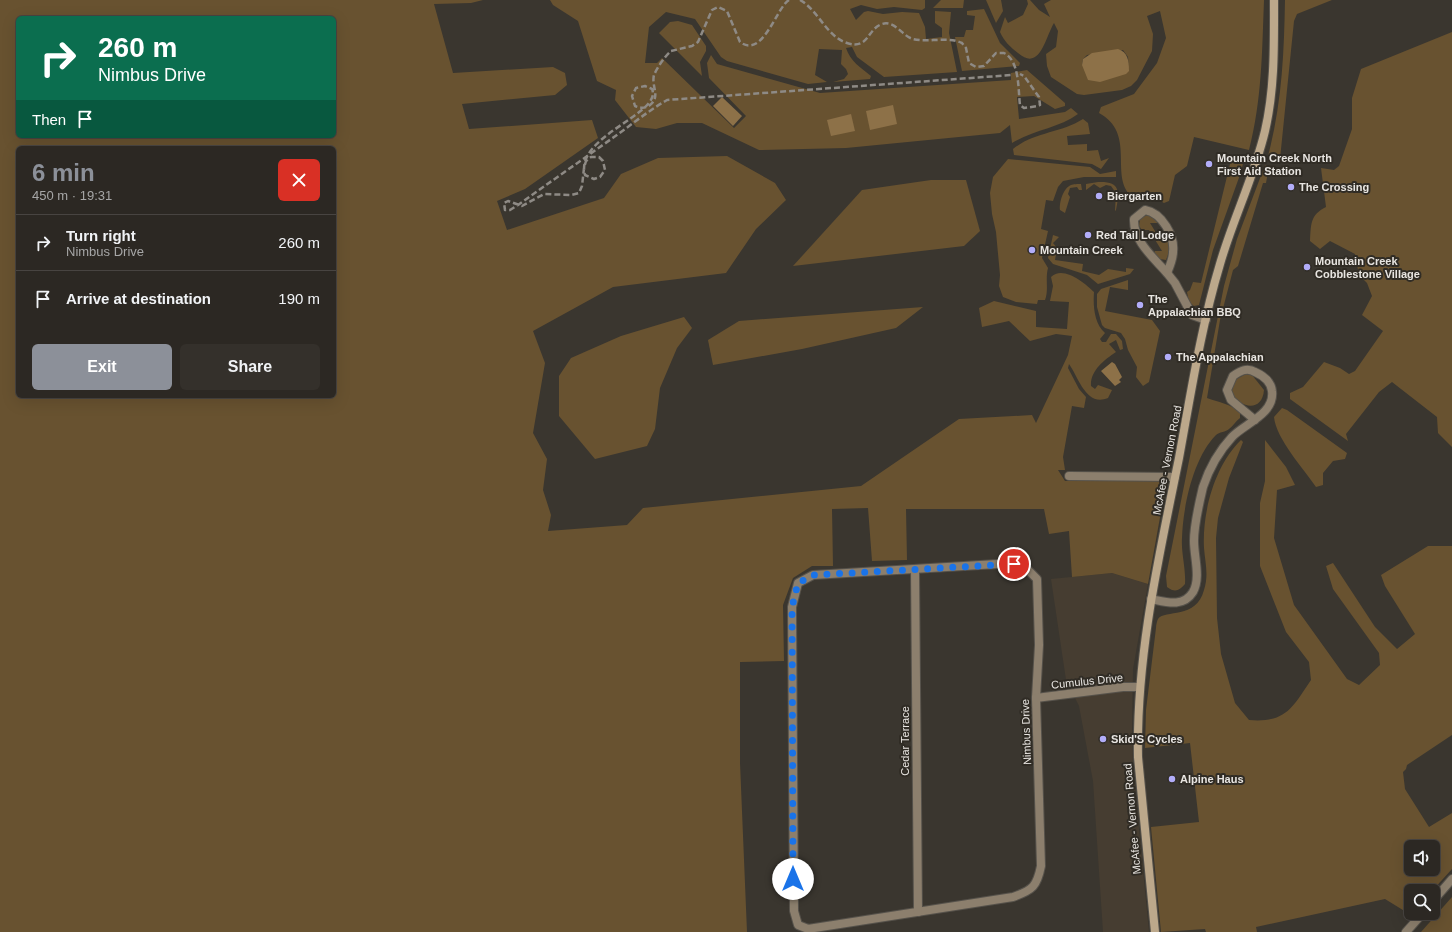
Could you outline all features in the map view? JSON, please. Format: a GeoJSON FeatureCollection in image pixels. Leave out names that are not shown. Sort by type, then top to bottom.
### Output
{"type":"FeatureCollection","features":[{"type":"Feature","properties":{"kind":"main road","name":"McAfee - Vernon Road"},"geometry":{"type":"LineString","coordinates":[[1155,932],[1138,757],[1137,728],[1140,688],[1151,599],[1206,320],[1220,264],[1238,210],[1258,158],[1265,131],[1271,98],[1274,65],[1274,0]]}},
{"type":"Feature","properties":{"kind":"street"},"geometry":{"type":"LineString","coordinates":[[1167,273],[1173,251],[1170,234],[1157,216],[1146,210],[1134,219],[1135,229],[1144,246],[1167,273],[1176,283],[1192,315],[1206,320]]}},
{"type":"Feature","properties":{"kind":"street"},"geometry":{"type":"LineString","coordinates":[[1151,599],[1175,603],[1185,600],[1193,592],[1196,581],[1195,529],[1203,487],[1209,471],[1230,439],[1255,420],[1264,412],[1271,402],[1271,387],[1264,376],[1252,370],[1246,370],[1233,376],[1227,390],[1231,400],[1255,420]]}},
{"type":"Feature","properties":{"kind":"street"},"geometry":{"type":"LineString","coordinates":[[1069,476],[1175,477]]}},
{"type":"Feature","properties":{"kind":"street","name":"Nimbus Drive"},"geometry":{"type":"LineString","coordinates":[[1014,564],[1028,570],[1037,579],[1039,644],[1036,698],[1041,866],[1038,881],[1028,892],[1013,897],[808,929],[798,925],[794,911],[792,607],[798,583],[814,575],[915,569],[1014,564]]}},
{"type":"Feature","properties":{"kind":"street","name":"Cedar Terrace"},"geometry":{"type":"LineString","coordinates":[[915,569],[918,912]]}},
{"type":"Feature","properties":{"kind":"street","name":"Cumulus Drive"},"geometry":{"type":"LineString","coordinates":[[1036,698],[1123,687],[1140,688]]}},
{"type":"Feature","properties":{"kind":"street"},"geometry":{"type":"LineString","coordinates":[[1440,893],[1452,879]]}},
{"type":"Feature","properties":{"kind":"street"},"geometry":{"type":"LineString","coordinates":[[1406,932],[1417,920]]}},
{"type":"Feature","properties":{"kind":"shaded area"},"geometry":{"type":"Polygon","coordinates":[[[0,0],[483,0],[471,3],[434,4],[453,73],[553,67],[565,73],[567,85],[555,95],[462,104],[469,129],[592,120],[598,138],[525,189],[497,201],[507,230],[604,198],[621,174],[658,158],[727,156],[775,183],[786,200],[756,229],[726,273],[613,287],[533,331],[545,363],[533,433],[547,459],[543,490],[551,515],[548,531],[627,525],[643,508],[861,486],[959,419],[1032,415],[1036,423],[1068,355],[1072,336],[1056,334],[1030,341],[1009,321],[982,327],[979,308],[994,301],[1036,311],[1036,327],[1067,329],[1069,302],[1050,301],[1053,286],[1051,277],[1056,274],[1068,274],[1080,280],[1094,292],[1096,319],[1101,329],[1105,333],[1100,339],[1102,342],[1106,342],[1111,334],[1116,334],[1122,341],[1123,349],[1120,350],[1116,340],[1109,344],[1116,352],[1099,366],[1091,381],[1091,386],[1095,389],[1098,385],[1112,390],[1108,398],[1100,400],[1089,395],[1084,390],[1069,364],[1068,368],[1079,389],[1086,397],[1084,408],[1072,406],[1063,457],[1065,470],[1058,470],[1065,481],[1162,480],[1166,484],[1148,584],[1112,573],[1072,577],[1069,531],[1049,534],[1044,509],[906,509],[907,560],[872,561],[868,508],[832,509],[833,566],[812,566],[793,578],[783,605],[784,661],[740,662],[740,763],[747,932],[0,932],[0,0]]]}},
{"type":"Feature","properties":{"kind":"shaded area"},"geometry":{"type":"Polygon","coordinates":[[[550,0],[925,0],[925,8],[922,10],[894,7],[877,9],[861,5],[850,9],[856,20],[864,12],[868,11],[883,14],[902,12],[919,13],[925,27],[926,39],[942,37],[942,28],[935,23],[935,11],[951,12],[949,33],[957,72],[884,77],[857,57],[852,47],[846,48],[850,57],[871,76],[870,79],[833,82],[844,79],[848,74],[846,69],[841,64],[842,50],[819,49],[815,75],[827,82],[808,84],[727,61],[721,57],[695,19],[666,12],[649,27],[645,63],[657,63],[662,58],[734,128],[746,116],[709,78],[707,63],[711,55],[717,64],[820,93],[1011,80],[1011,73],[1027,70],[1065,103],[1065,106],[1055,109],[1034,96],[1017,97],[1019,119],[1065,112],[1071,108],[1078,114],[1063,123],[1028,135],[1012,143],[1010,125],[1000,133],[846,148],[759,150],[702,123],[677,123],[656,129],[636,127],[615,100],[616,90],[597,81],[578,21],[553,5],[550,0]]]}},
{"type":"Feature","properties":{"kind":"shaded area"},"geometry":{"type":"Polygon","coordinates":[[[941,0],[964,0],[963,8],[933,8],[941,0]]]}},
{"type":"Feature","properties":{"kind":"shaded area"},"geometry":{"type":"Polygon","coordinates":[[[986,0],[1001,0],[1003,11],[996,23],[986,0]]]}},
{"type":"Feature","properties":{"kind":"shaded area"},"geometry":{"type":"Polygon","coordinates":[[[1027,0],[1030,0],[1039,10],[1050,17],[1044,4],[1051,0],[1264,0],[1259,94],[1257,113],[1249,150],[1194,137],[1187,166],[1175,175],[1169,201],[1164,203],[1147,196],[1136,198],[1132,197],[1124,186],[1120,142],[1117,131],[1110,121],[1099,113],[1101,107],[1134,94],[1157,63],[1166,38],[1160,11],[1147,16],[1153,34],[1152,51],[1137,80],[1131,86],[1122,90],[1084,95],[1077,94],[1051,77],[1047,66],[1046,54],[1056,47],[1058,31],[1054,23],[1041,51],[1037,56],[1032,58],[1025,58],[1010,46],[1003,38],[1000,32],[1005,17],[1008,23],[1023,15],[1028,4],[1027,0]],[[1123,50],[1087,55],[1083,59],[1082,65],[1129,71],[1128,57],[1123,50]]]}},
{"type":"Feature","properties":{"kind":"shaded area"},"geometry":{"type":"Polygon","coordinates":[[[1285,0],[1332,0],[1297,14],[1294,21],[1280,159],[1268,156],[1279,98],[1284,40],[1285,0]]]}},
{"type":"Feature","properties":{"kind":"shaded area"},"geometry":{"type":"Polygon","coordinates":[[[984,9],[1000,43],[1020,63],[1019,66],[962,71],[955,37],[964,37],[966,30],[973,30],[975,16],[967,15],[967,11],[984,9]]]}},
{"type":"Feature","properties":{"kind":"shaded area"},"geometry":{"type":"Polygon","coordinates":[[[678,21],[692,25],[706,46],[706,51],[700,62],[702,76],[659,33],[670,22],[678,21]]]}},
{"type":"Feature","properties":{"kind":"shaded area"},"geometry":{"type":"Polygon","coordinates":[[[1452,32],[1452,447],[1438,433],[1437,417],[1392,382],[1379,392],[1346,434],[1348,441],[1290,399],[1290,393],[1303,387],[1324,362],[1340,368],[1349,374],[1355,371],[1383,331],[1362,315],[1372,296],[1367,283],[1359,275],[1355,254],[1330,241],[1320,249],[1310,241],[1312,221],[1317,213],[1326,207],[1321,168],[1334,170],[1339,166],[1352,129],[1352,98],[1361,69],[1452,32]]]}},
{"type":"Feature","properties":{"kind":"shaded area"},"geometry":{"type":"Polygon","coordinates":[[[1118,49],[1124,52],[1127,57],[1129,71],[1126,74],[1100,82],[1088,80],[1082,65],[1083,59],[1092,53],[1118,49]]]}},
{"type":"Feature","properties":{"kind":"shaded area"},"geometry":{"type":"Polygon","coordinates":[[[722,97],[742,116],[733,126],[713,106],[722,97]]]}},
{"type":"Feature","properties":{"kind":"shaded area"},"geometry":{"type":"Polygon","coordinates":[[[893,105],[897,124],[870,130],[866,111],[893,105]]]}},
{"type":"Feature","properties":{"kind":"shaded area"},"geometry":{"type":"Polygon","coordinates":[[[851,114],[855,131],[831,136],[827,120],[851,114]]]}},
{"type":"Feature","properties":{"kind":"shaded area"},"geometry":{"type":"Polygon","coordinates":[[[1083,119],[1088,123],[1090,134],[1067,136],[1068,145],[1087,144],[1087,151],[1098,150],[1101,161],[1109,158],[1101,169],[1092,164],[1014,155],[1013,149],[1021,143],[1075,124],[1083,119]]]}},
{"type":"Feature","properties":{"kind":"shaded area"},"geometry":{"type":"Polygon","coordinates":[[[1232,156],[1244,159],[1241,172],[1213,250],[1199,305],[1194,306],[1189,302],[1187,292],[1190,290],[1193,282],[1201,283],[1232,156]]]}},
{"type":"Feature","properties":{"kind":"shaded area"},"geometry":{"type":"Polygon","coordinates":[[[1008,159],[1090,167],[1100,174],[1116,171],[1116,177],[1084,177],[1063,181],[1058,187],[1053,201],[1046,200],[1041,229],[1048,231],[1042,258],[1048,268],[1047,292],[1045,300],[1038,300],[1037,304],[1016,302],[1003,297],[999,286],[1000,275],[996,232],[992,214],[990,193],[993,177],[1008,159]]]}},
{"type":"Feature","properties":{"kind":"shaded area"},"geometry":{"type":"Polygon","coordinates":[[[1265,165],[1269,166],[1266,183],[1263,183],[1238,266],[1233,270],[1220,320],[1207,398],[1236,409],[1240,412],[1240,418],[1228,430],[1216,435],[1201,456],[1195,470],[1184,512],[1182,544],[1185,584],[1179,590],[1175,591],[1167,587],[1166,576],[1224,286],[1237,239],[1265,165]]]}},
{"type":"Feature","properties":{"kind":"shaded area"},"geometry":{"type":"Polygon","coordinates":[[[931,180],[966,180],[980,231],[964,246],[793,266],[862,190],[931,180]]]}},
{"type":"Feature","properties":{"kind":"shaded area"},"geometry":{"type":"Polygon","coordinates":[[[1098,182],[1111,183],[1117,188],[1118,197],[1115,211],[1116,193],[1111,186],[1106,185],[1100,188],[1094,184],[1086,190],[1086,184],[1098,182]]]}},
{"type":"Feature","properties":{"kind":"shaded area"},"geometry":{"type":"Polygon","coordinates":[[[1081,184],[1082,190],[1079,190],[1077,187],[1070,188],[1068,194],[1070,197],[1065,213],[1060,210],[1061,200],[1066,189],[1072,185],[1081,184]]]}},
{"type":"Feature","properties":{"kind":"shaded area"},"geometry":{"type":"Polygon","coordinates":[[[1148,215],[1157,220],[1157,223],[1150,223],[1158,236],[1165,236],[1168,238],[1170,249],[1166,260],[1160,259],[1154,253],[1155,251],[1162,251],[1149,230],[1142,230],[1139,226],[1140,218],[1148,215]]]}},
{"type":"Feature","properties":{"kind":"shaded area"},"geometry":{"type":"Polygon","coordinates":[[[1053,235],[1059,237],[1053,243],[1057,248],[1055,260],[1083,264],[1082,271],[1099,275],[1108,269],[1126,272],[1126,268],[1134,269],[1130,274],[1098,284],[1087,275],[1053,264],[1048,258],[1053,235]]]}},
{"type":"Feature","properties":{"kind":"shaded area"},"geometry":{"type":"Polygon","coordinates":[[[1128,280],[1128,290],[1110,287],[1105,311],[1152,320],[1160,331],[1149,382],[1143,386],[1136,377],[1137,367],[1128,350],[1125,339],[1121,333],[1105,328],[1102,325],[1097,307],[1097,294],[1101,289],[1128,280]]]}},
{"type":"Feature","properties":{"kind":"shaded area"},"geometry":{"type":"Polygon","coordinates":[[[923,307],[896,328],[802,349],[713,365],[708,340],[739,321],[923,307]]]}},
{"type":"Feature","properties":{"kind":"shaded area"},"geometry":{"type":"Polygon","coordinates":[[[684,317],[692,328],[677,348],[660,388],[655,429],[647,446],[595,459],[559,416],[559,376],[571,358],[621,336],[684,317]]]}},
{"type":"Feature","properties":{"kind":"shaded area"},"geometry":{"type":"Polygon","coordinates":[[[1112,362],[1115,364],[1122,377],[1119,380],[1121,382],[1115,386],[1101,371],[1112,362]]]}},
{"type":"Feature","properties":{"kind":"shaded area"},"geometry":{"type":"Polygon","coordinates":[[[1246,374],[1252,375],[1264,390],[1259,402],[1255,405],[1245,405],[1231,393],[1235,380],[1246,374]]]}},
{"type":"Feature","properties":{"kind":"shaded area"},"geometry":{"type":"Polygon","coordinates":[[[1282,408],[1287,410],[1347,453],[1345,459],[1333,461],[1323,473],[1323,485],[1316,487],[1291,454],[1280,435],[1274,417],[1282,408]]]}},
{"type":"Feature","properties":{"kind":"shaded area"},"geometry":{"type":"Polygon","coordinates":[[[1241,440],[1243,442],[1229,478],[1218,518],[1216,538],[1217,618],[1221,654],[1235,703],[1249,720],[1272,719],[1287,712],[1311,680],[1309,662],[1286,632],[1260,566],[1260,503],[1265,481],[1265,440],[1286,467],[1295,485],[1277,490],[1274,538],[1294,605],[1347,679],[1359,685],[1380,665],[1379,653],[1333,589],[1326,566],[1333,563],[1375,627],[1397,649],[1415,634],[1385,586],[1381,575],[1428,546],[1452,546],[1452,735],[1407,765],[1403,772],[1405,789],[1429,827],[1452,813],[1452,869],[1438,884],[1404,884],[1404,911],[1385,899],[1256,927],[1257,932],[1206,932],[1205,929],[1161,932],[1151,827],[1199,822],[1190,743],[1145,748],[1146,710],[1156,626],[1158,619],[1162,616],[1188,610],[1194,606],[1200,599],[1204,590],[1206,579],[1204,548],[1205,519],[1212,490],[1224,462],[1241,440]]]}},
{"type":"Feature","properties":{"kind":"shaded area"},"geometry":{"type":"Polygon","coordinates":[[[1112,573],[1148,584],[1133,669],[1132,729],[1133,766],[1149,932],[1103,932],[1093,781],[1079,706],[1066,680],[1051,579],[1112,573]]]}},
{"type":"Feature","properties":{"kind":"shaded area"},"geometry":{"type":"Polygon","coordinates":[[[1452,897],[1452,932],[1421,932],[1432,920],[1440,920],[1440,911],[1452,897]]]}},
{"type":"Feature","properties":{"kind":"railway"},"geometry":{"type":"LineString","coordinates":[[789,0],[784,5],[768,30],[756,44],[748,45],[740,42],[727,11],[718,7],[712,10],[698,42],[692,46],[671,51],[659,66],[653,79],[655,95],[653,102],[648,106],[646,107],[644,108],[635,106],[632,96],[636,88],[645,86],[652,89],[652,98],[645,108],[604,137],[592,149],[585,161],[585,175],[594,179],[600,177],[605,170],[603,161],[599,157],[591,157],[586,161],[584,168],[582,186],[579,193],[571,195],[544,194],[522,206],[508,201],[504,203],[505,210],[510,210],[518,205],[530,196],[542,188],[578,163],[590,154],[602,146],[646,113],[667,100],[1012,75]]}},
{"type":"Feature","properties":{"kind":"railway"},"geometry":{"type":"LineString","coordinates":[[800,0],[812,10],[834,35],[847,43],[860,44],[873,30],[882,24],[887,23],[895,26],[905,35],[913,39],[950,40],[962,43],[966,48],[969,63],[976,67],[984,66],[996,53],[1004,53],[1013,62],[1016,69],[1020,105],[1024,108],[1040,105],[1039,97],[1024,76],[1020,74]]}},
{"type":"Feature","properties":{"kind":"place","name":"Mountain Creek North First Aid Station"},"geometry":{"type":"Point","coordinates":[1209,164]}},
{"type":"Feature","properties":{"kind":"place","name":"The Crossing"},"geometry":{"type":"Point","coordinates":[1291,187]}},
{"type":"Feature","properties":{"kind":"place","name":"Biergarten"},"geometry":{"type":"Point","coordinates":[1099,196]}},
{"type":"Feature","properties":{"kind":"place","name":"Red Tail Lodge"},"geometry":{"type":"Point","coordinates":[1088,235]}},
{"type":"Feature","properties":{"kind":"place","name":"Mountain Creek"},"geometry":{"type":"Point","coordinates":[1032,250]}},
{"type":"Feature","properties":{"kind":"place","name":"Mountain Creek Cobblestone Village"},"geometry":{"type":"Point","coordinates":[1307,267]}},
{"type":"Feature","properties":{"kind":"place","name":"The Appalachian BBQ"},"geometry":{"type":"Point","coordinates":[1140,305]}},
{"type":"Feature","properties":{"kind":"place","name":"The Appalachian"},"geometry":{"type":"Point","coordinates":[1168,357]}},
{"type":"Feature","properties":{"kind":"place","name":"Skid'S Cycles"},"geometry":{"type":"Point","coordinates":[1103,739]}},
{"type":"Feature","properties":{"kind":"place","name":"Alpine Haus"},"geometry":{"type":"Point","coordinates":[1172,779]}},
{"type":"Feature","properties":{"kind":"route"},"geometry":{"type":"LineString","coordinates":[[793,879],[792,607],[798,583],[814,575],[1014,564]]}}]}
